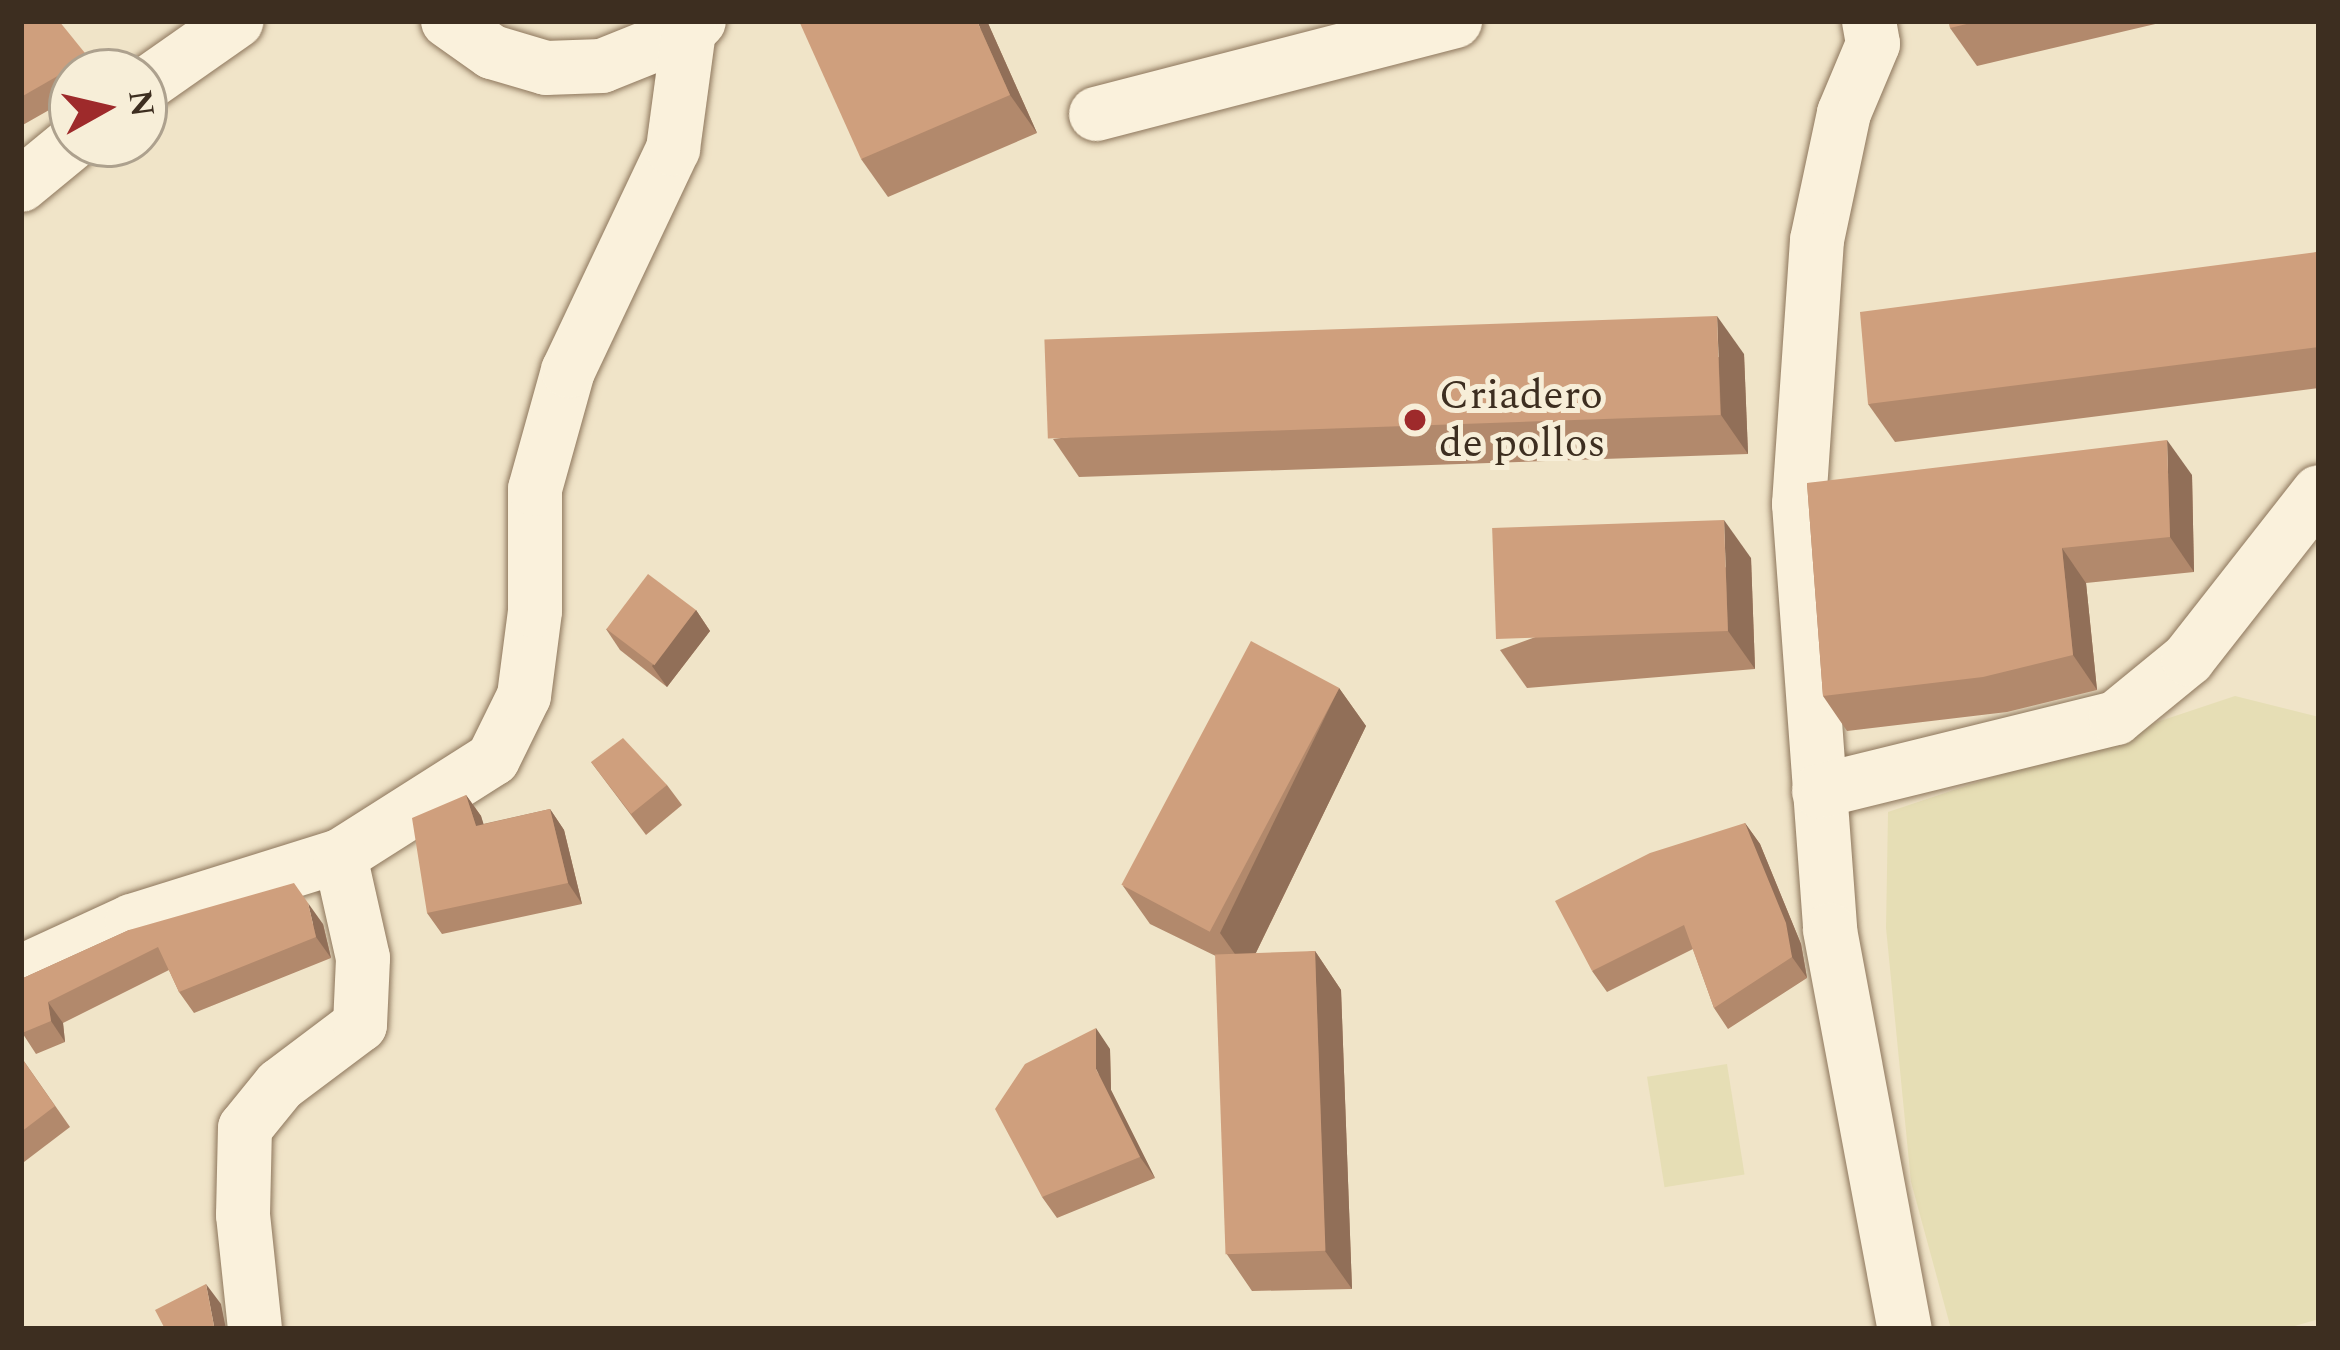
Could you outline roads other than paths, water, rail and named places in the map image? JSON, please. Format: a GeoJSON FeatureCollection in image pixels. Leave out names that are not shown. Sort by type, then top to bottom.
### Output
{"type":"FeatureCollection","features":[{"type":"Feature","properties":{"kind":"street"},"geometry":{"type":"LineString","coordinates":[[168,69],[237,21]]}},
{"type":"Feature","properties":{"kind":"street"},"geometry":{"type":"LineString","coordinates":[[448,21],[492,52],[546,68],[602,66],[694,26]]}},
{"type":"Feature","properties":{"kind":"street"},"geometry":{"type":"LineString","coordinates":[[1096,114],[1455,21]]}},
{"type":"Feature","properties":{"kind":"street"},"geometry":{"type":"LineString","coordinates":[[1869,21],[1873,44],[1844,113],[1817,240],[1799,504],[1830,930],[1905,1329]]}},
{"type":"Feature","properties":{"kind":"street"},"geometry":{"type":"LineString","coordinates":[[21,972],[132,921],[340,856],[493,759],[524,696],[535,611],[536,489],[568,370],[673,149],[694,26]]}},
{"type":"Feature","properties":{"kind":"street"},"geometry":{"type":"LineString","coordinates":[[21,185],[48,163]]}},
{"type":"Feature","properties":{"kind":"street"},"geometry":{"type":"LineString","coordinates":[[1819,790],[2116,718],[2188,659],[2319,492]]}},
{"type":"Feature","properties":{"kind":"street"},"geometry":{"type":"LineString","coordinates":[[256,1329],[243,1215],[245,1128],[280,1085],[359,1025],[363,958],[340,856]]}},
{"type":"Feature","properties":{"kind":"place","name":"Criadero de pollos"},"geometry":{"type":"Point","coordinates":[1415,420]}}]}
